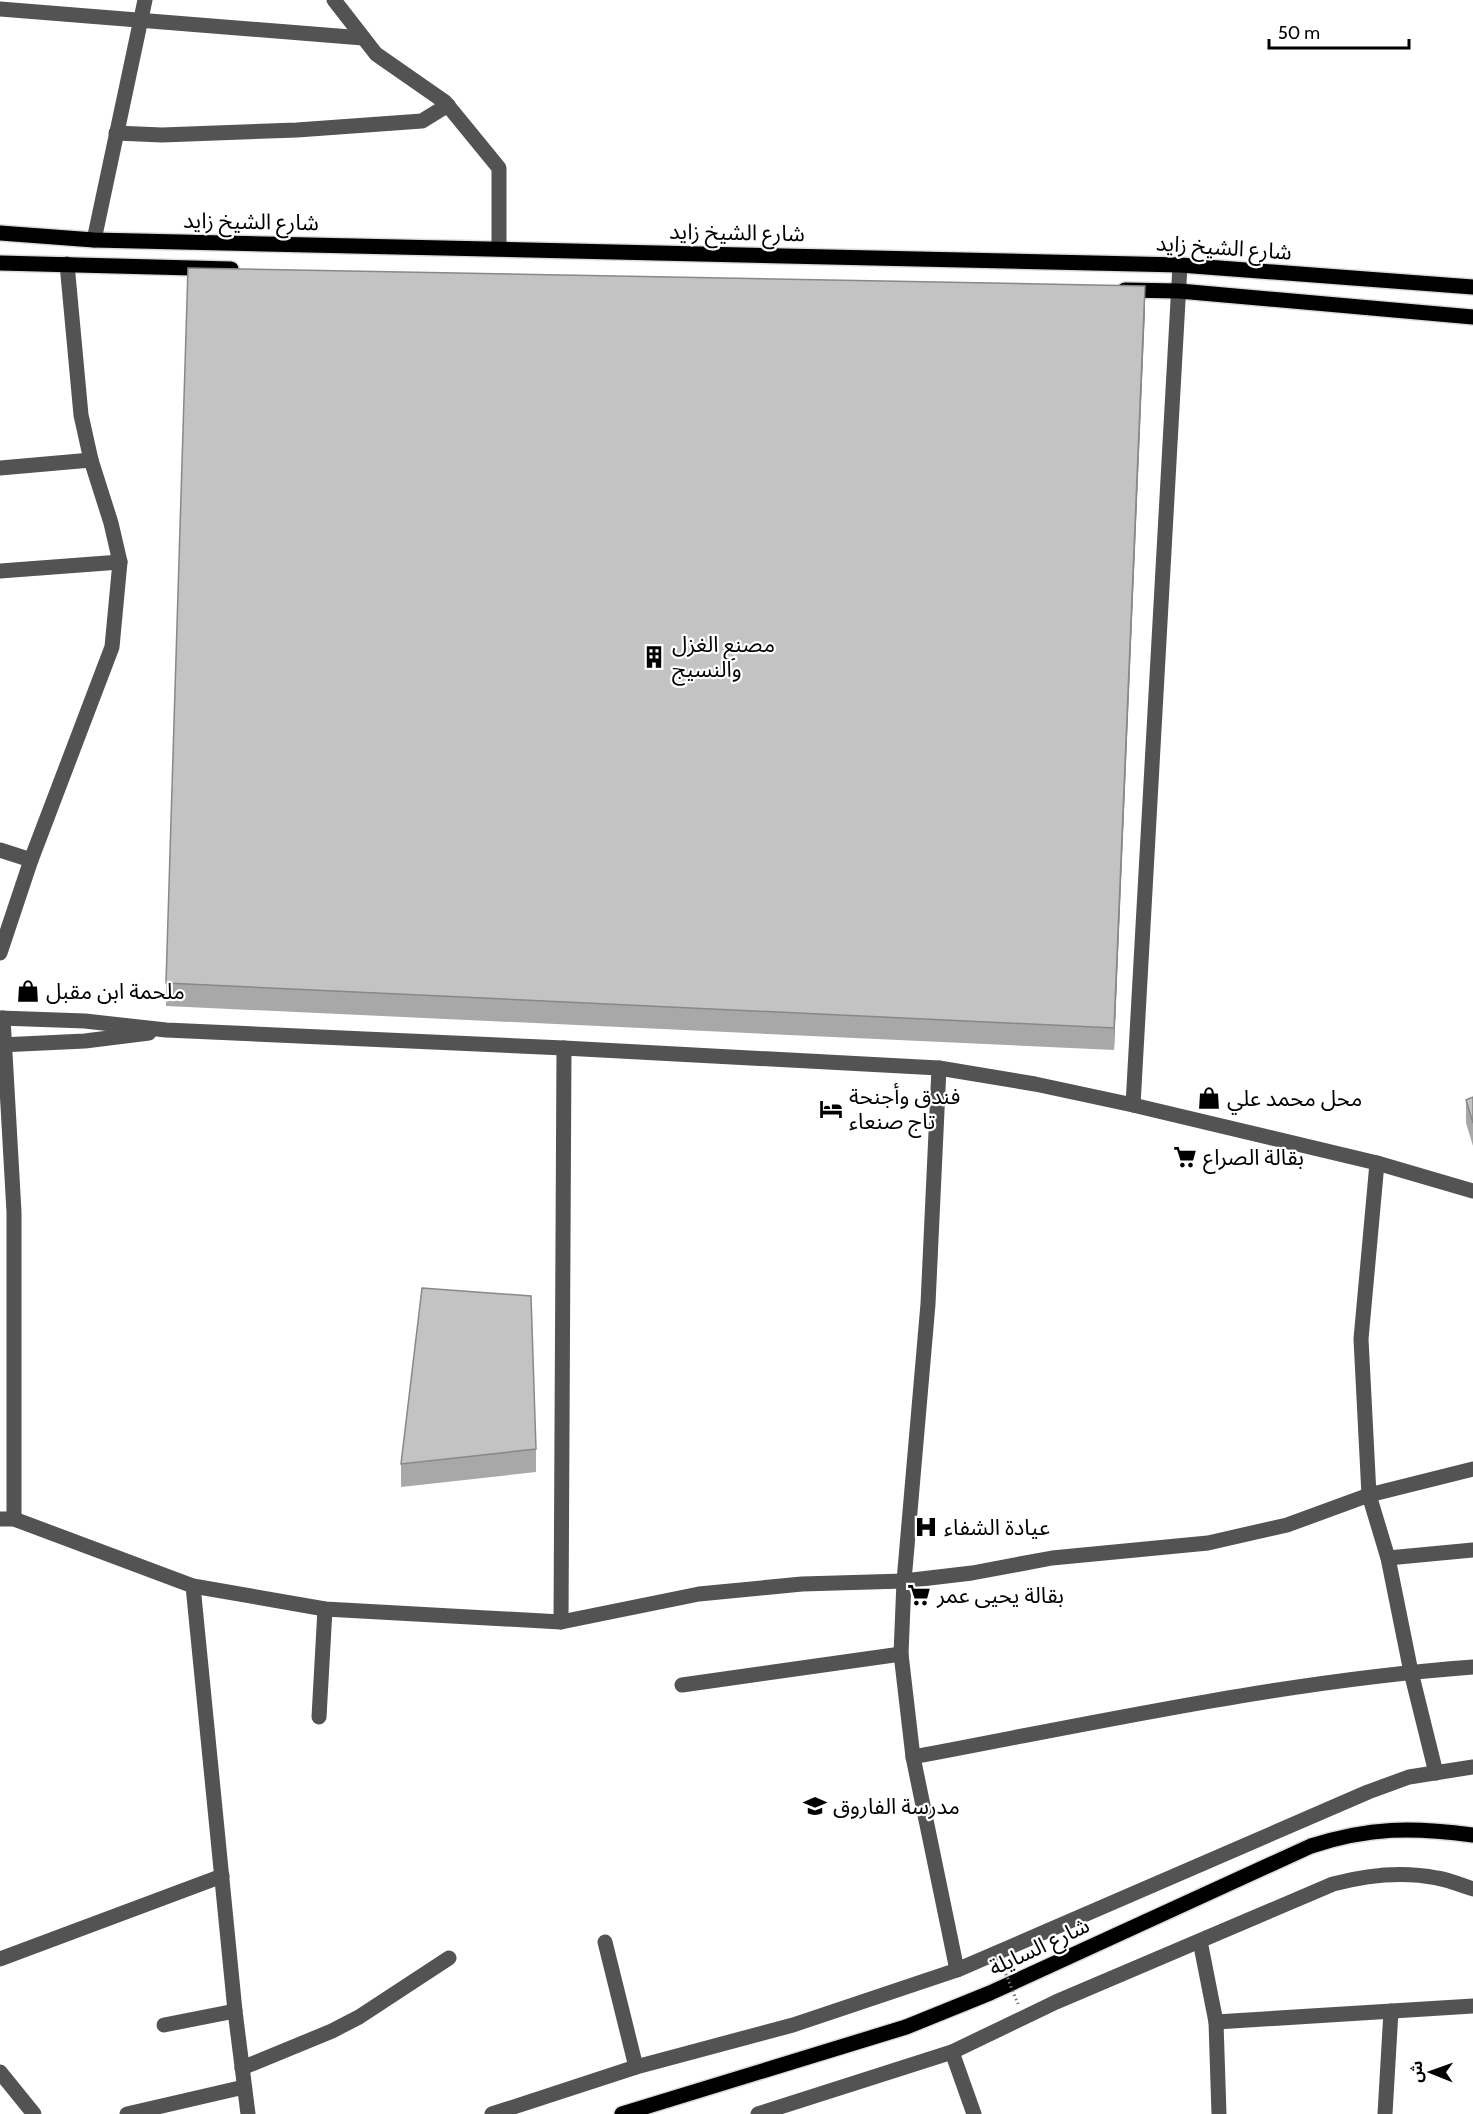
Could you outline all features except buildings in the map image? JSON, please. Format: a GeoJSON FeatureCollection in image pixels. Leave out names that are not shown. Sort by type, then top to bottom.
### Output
{"type":"FeatureCollection","features":[{"type":"Feature","properties":{"kind":"main road","name":"شارع الشيخ زايد"},"geometry":{"type":"LineString","coordinates":[[0,233],[93,240],[1180,265],[1473,287]]}},
{"type":"Feature","properties":{"kind":"main road"},"geometry":{"type":"LineString","coordinates":[[0,263],[247,269]]}},
{"type":"Feature","properties":{"kind":"main road"},"geometry":{"type":"LineString","coordinates":[[1107,289],[1179,291],[1473,317]]}},
{"type":"Feature","properties":{"kind":"main road","name":"شارع السايلة"},"geometry":{"type":"LineString","coordinates":[[629,2113],[861,2042],[939,2014],[990,1994],[1311,1846],[1337,1838],[1389,1829],[1415,1829],[1473,1835]]}},
{"type":"Feature","properties":{"kind":"street"},"geometry":{"type":"LineString","coordinates":[[93,240],[145,0]]}},
{"type":"Feature","properties":{"kind":"street"},"geometry":{"type":"LineString","coordinates":[[334,0],[376,54],[448,105],[499,168],[500,249]]}},
{"type":"Feature","properties":{"kind":"street"},"geometry":{"type":"LineString","coordinates":[[0,9],[363,38]]}},
{"type":"Feature","properties":{"kind":"street"},"geometry":{"type":"LineString","coordinates":[[116,133],[162,135],[297,130],[422,121],[448,105]]}},
{"type":"Feature","properties":{"kind":"street"},"geometry":{"type":"LineString","coordinates":[[0,953],[31,860],[112,647],[120,562],[111,523],[91,460],[81,415],[67,264]]}},
{"type":"Feature","properties":{"kind":"street"},"geometry":{"type":"LineString","coordinates":[[1133,1105],[1180,265]]}},
{"type":"Feature","properties":{"kind":"street"},"geometry":{"type":"LineString","coordinates":[[0,468],[91,460]]}},
{"type":"Feature","properties":{"kind":"street"},"geometry":{"type":"LineString","coordinates":[[0,571],[120,562]]}},
{"type":"Feature","properties":{"kind":"street"},"geometry":{"type":"LineString","coordinates":[[0,850],[31,860]]}},
{"type":"Feature","properties":{"kind":"street"},"geometry":{"type":"LineString","coordinates":[[1473,1191],[1377,1163],[1133,1105],[1035,1084],[939,1068],[166,1030],[85,1021],[2,1018],[7,1213],[7,1519],[193,1586],[325,1609],[561,1622],[699,1594],[802,1584],[904,1581],[972,1573],[1052,1558],[1208,1543],[1287,1525],[1369,1495],[1473,1469]]}},
{"type":"Feature","properties":{"kind":"street"},"geometry":{"type":"LineString","coordinates":[[2,1045],[85,1041],[166,1030]]}},
{"type":"Feature","properties":{"kind":"street"},"geometry":{"type":"LineString","coordinates":[[561,1622],[564,1048]]}},
{"type":"Feature","properties":{"kind":"street"},"geometry":{"type":"LineString","coordinates":[[939,1068],[928,1304],[904,1581],[901,1654],[913,1757],[957,1970]]}},
{"type":"Feature","properties":{"kind":"street"},"geometry":{"type":"LineString","coordinates":[[1377,1163],[1361,1339],[1369,1495],[1388,1558],[1411,1671],[1436,1773]]}},
{"type":"Feature","properties":{"kind":"street"},"geometry":{"type":"LineString","coordinates":[[1388,1558],[1473,1550]]}},
{"type":"Feature","properties":{"kind":"street"},"geometry":{"type":"LineString","coordinates":[[193,1586],[235,2011],[248,2114]]}},
{"type":"Feature","properties":{"kind":"street"},"geometry":{"type":"LineString","coordinates":[[320,1717],[325,1609]]}},
{"type":"Feature","properties":{"kind":"street"},"geometry":{"type":"LineString","coordinates":[[682,1685],[901,1654]]}},
{"type":"Feature","properties":{"kind":"street"},"geometry":{"type":"LineString","coordinates":[[913,1757],[1196,1703],[1411,1671],[1473,1667]]}},
{"type":"Feature","properties":{"kind":"street"},"geometry":{"type":"LineString","coordinates":[[492,2114],[636,2067],[793,2025],[957,1970],[1368,1792],[1409,1777],[1473,1767]]}},
{"type":"Feature","properties":{"kind":"street"},"geometry":{"type":"LineString","coordinates":[[758,2114],[789,2109],[952,2052],[1056,2002],[1333,1884],[1352,1879],[1413,1875],[1437,1878],[1473,1889]]}},
{"type":"Feature","properties":{"kind":"street"},"geometry":{"type":"LineString","coordinates":[[0,1959],[222,1876]]}},
{"type":"Feature","properties":{"kind":"street"},"geometry":{"type":"LineString","coordinates":[[1200,1941],[1216,2022],[1219,2114]]}},
{"type":"Feature","properties":{"kind":"street"},"geometry":{"type":"LineString","coordinates":[[605,1942],[636,2067]]}},
{"type":"Feature","properties":{"kind":"street"},"geometry":{"type":"LineString","coordinates":[[242,2068],[332,2031],[358,2017],[449,1958]]}},
{"type":"Feature","properties":{"kind":"street"},"geometry":{"type":"LineString","coordinates":[[1216,2022],[1473,2006]]}},
{"type":"Feature","properties":{"kind":"street"},"geometry":{"type":"LineString","coordinates":[[164,2025],[235,2011]]}},
{"type":"Feature","properties":{"kind":"street"},"geometry":{"type":"LineString","coordinates":[[1384,2114],[1391,2011]]}},
{"type":"Feature","properties":{"kind":"street"},"geometry":{"type":"LineString","coordinates":[[952,2052],[974,2114]]}},
{"type":"Feature","properties":{"kind":"street"},"geometry":{"type":"LineString","coordinates":[[0,2072],[34,2114]]}},
{"type":"Feature","properties":{"kind":"street"},"geometry":{"type":"LineString","coordinates":[[128,2114],[244,2087]]}},
{"type":"Feature","properties":{"kind":"path"},"geometry":{"type":"LineString","coordinates":[[999,1957],[1017,2004]]}},
{"type":"Feature","properties":{"kind":"place","name":"مصنع الغزل والنسيج"},"geometry":{"type":"Point","coordinates":[654,657]}},
{"type":"Feature","properties":{"kind":"place","name":"ملحمة ابن مقبل"},"geometry":{"type":"Point","coordinates":[28,991]}},
{"type":"Feature","properties":{"kind":"place","name":"محل محمد علي"},"geometry":{"type":"Point","coordinates":[1209,1098]}},
{"type":"Feature","properties":{"kind":"place","name":"فندق وأجنحة تاج صنعاء"},"geometry":{"type":"Point","coordinates":[831,1109]}},
{"type":"Feature","properties":{"kind":"place","name":"بقالة الصراع"},"geometry":{"type":"Point","coordinates":[1185,1157]}},
{"type":"Feature","properties":{"kind":"place","name":"عيادة الشفاء"},"geometry":{"type":"Point","coordinates":[926,1527]}},
{"type":"Feature","properties":{"kind":"place","name":"بقالة يحيى عمر"},"geometry":{"type":"Point","coordinates":[919,1595]}},
{"type":"Feature","properties":{"kind":"place","name":"مدرسة الفاروق"},"geometry":{"type":"Point","coordinates":[815,1806]}}]}
